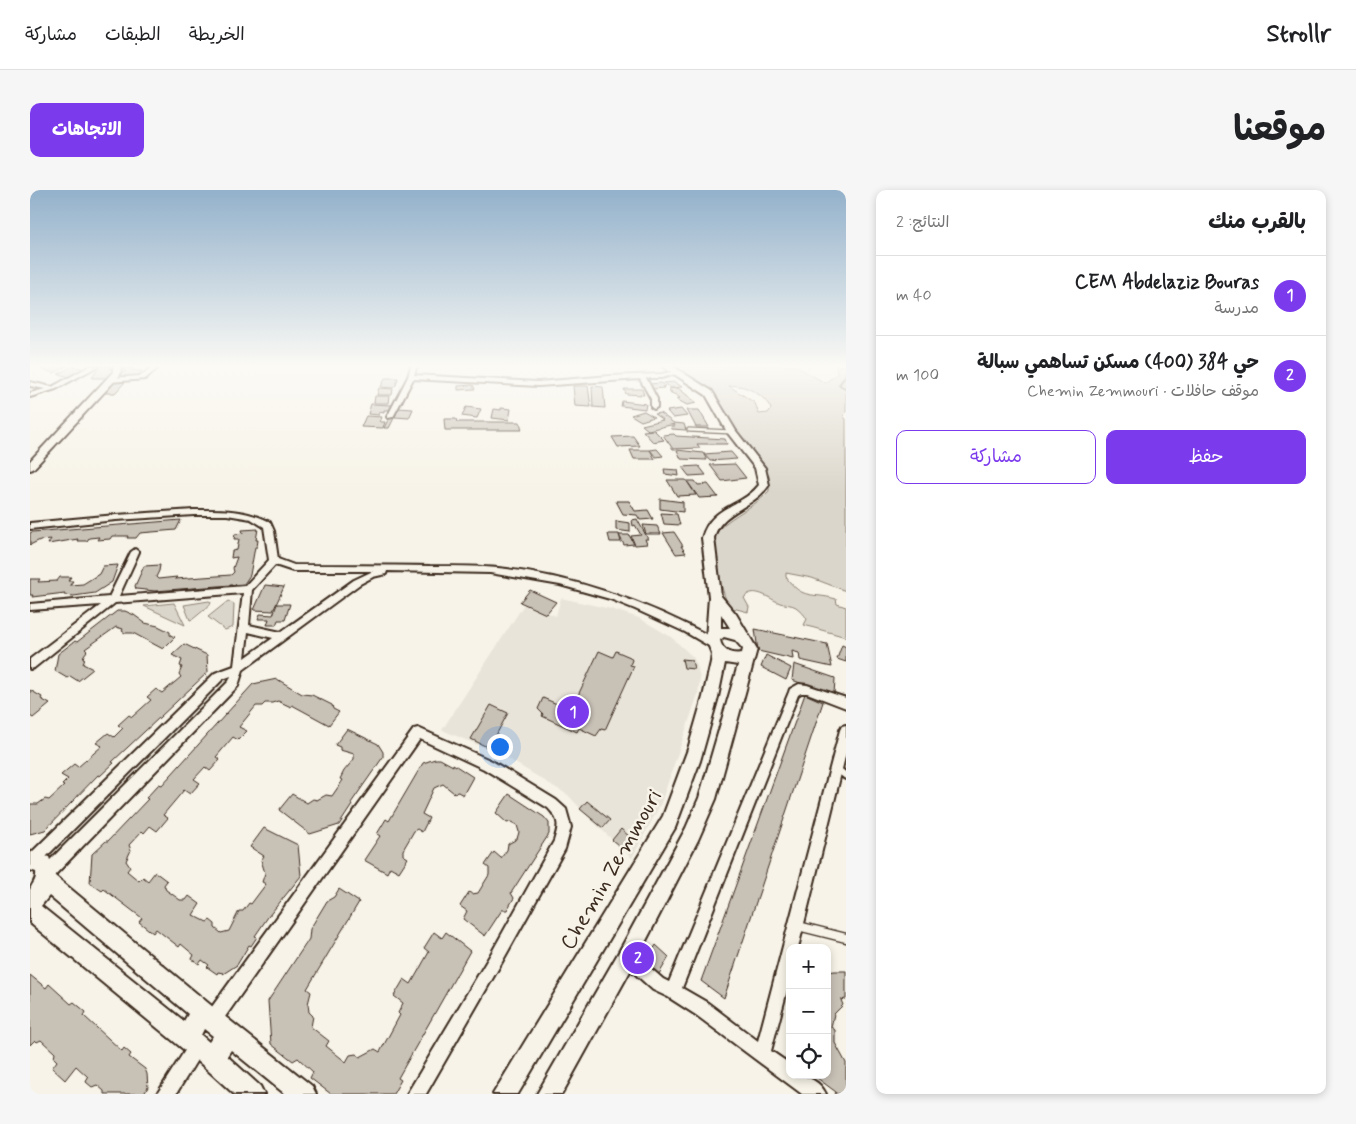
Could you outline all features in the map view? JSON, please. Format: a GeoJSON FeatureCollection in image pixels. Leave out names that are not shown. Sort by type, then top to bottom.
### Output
{"type":"FeatureCollection","features":[{"type":"Feature","properties":{"kind":"street"},"geometry":{"type":"LineString","coordinates":[[30,467],[85,408]]}},
{"type":"Feature","properties":{"kind":"street"},"geometry":{"type":"LineString","coordinates":[[390,416],[394,408]]}},
{"type":"Feature","properties":{"kind":"street","name":"Chemin Zemmouri"},"geometry":{"type":"LineString","coordinates":[[505,1094],[669,822],[684,790],[715,680],[715,597],[708,538],[711,526],[719,517],[755,496],[764,485],[760,468],[732,432],[718,408]]}},
{"type":"Feature","properties":{"kind":"street"},"geometry":{"type":"LineString","coordinates":[[30,526],[148,514],[211,512],[240,514],[259,518],[267,524],[271,534],[270,551],[274,562]]}},
{"type":"Feature","properties":{"kind":"street"},"geometry":{"type":"LineString","coordinates":[[30,665],[112,601],[136,552]]}},
{"type":"Feature","properties":{"kind":"street"},"geometry":{"type":"LineString","coordinates":[[274,562],[293,568],[401,568],[504,572],[531,576],[619,598],[666,617],[715,644],[731,659],[738,660],[746,648]]}},
{"type":"Feature","properties":{"kind":"street"},"geometry":{"type":"LineString","coordinates":[[30,903],[38,895],[46,877],[234,683],[238,668],[248,589],[261,573],[274,562]]}},
{"type":"Feature","properties":{"kind":"street"},"geometry":{"type":"LineString","coordinates":[[31,861],[219,676],[238,668],[357,582],[370,575],[401,568]]}},
{"type":"Feature","properties":{"kind":"street"},"geometry":{"type":"LineString","coordinates":[[30,607],[248,589]]}},
{"type":"Feature","properties":{"kind":"street"},"geometry":{"type":"LineString","coordinates":[[549,1094],[628,957],[692,834],[707,799],[746,648],[731,617],[715,597]]}},
{"type":"Feature","properties":{"kind":"street"},"geometry":{"type":"LineString","coordinates":[[243,627],[282,636]]}},
{"type":"Feature","properties":{"kind":"street"},"geometry":{"type":"LineString","coordinates":[[715,644],[718,634],[731,633],[746,648]]}},
{"type":"Feature","properties":{"kind":"street"},"geometry":{"type":"LineString","coordinates":[[673,991],[794,692],[799,688],[807,689],[846,703]]}},
{"type":"Feature","properties":{"kind":"street"},"geometry":{"type":"LineString","coordinates":[[791,944],[841,772],[846,730]]}},
{"type":"Feature","properties":{"kind":"street"},"geometry":{"type":"LineString","coordinates":[[214,1023],[418,733],[488,765],[552,804],[561,813],[565,827],[560,844],[498,957],[416,1094]]}},
{"type":"Feature","properties":{"kind":"street"},"geometry":{"type":"LineString","coordinates":[[31,861],[42,864],[46,877],[214,1023],[304,1094]]}},
{"type":"Feature","properties":{"kind":"street"},"geometry":{"type":"LineString","coordinates":[[30,910],[198,1047],[252,1094]]}},
{"type":"Feature","properties":{"kind":"street"},"geometry":{"type":"LineString","coordinates":[[628,957],[658,985],[673,991],[702,1009],[786,1072]]}},
{"type":"Feature","properties":{"kind":"street"},"geometry":{"type":"LineString","coordinates":[[762,1055],[786,963]]}},
{"type":"Feature","properties":{"kind":"street"},"geometry":{"type":"LineString","coordinates":[[195,1022],[214,1023],[222,1044],[213,1054],[198,1047],[191,1028],[195,1022]]}},
{"type":"Feature","properties":{"kind":"street"},"geometry":{"type":"LineString","coordinates":[[166,1094],[198,1047]]}},
{"type":"Feature","properties":{"kind":"street"},"geometry":{"type":"LineString","coordinates":[[796,1079],[817,1094]]}},
{"type":"Feature","properties":{"kind":"lane"},"geometry":{"type":"LineString","coordinates":[[689,430],[732,432]]}},
{"type":"Feature","properties":{"kind":"lane"},"geometry":{"type":"LineString","coordinates":[[796,926],[846,938]]}},
{"type":"Feature","properties":{"kind":"shaded area"},"geometry":{"type":"Polygon","coordinates":[[[721,408],[757,408],[759,414],[768,413],[771,408],[846,408],[846,413],[843,416],[846,419],[846,591],[812,578],[786,573],[786,577],[792,585],[803,593],[836,599],[837,604],[846,607],[846,637],[804,625],[807,619],[796,607],[780,603],[757,593],[748,594],[744,598],[749,607],[748,612],[729,607],[717,567],[715,555],[716,535],[725,524],[757,502],[769,491],[769,476],[721,408]]]}},
{"type":"Feature","properties":{"kind":"shaded area"},"geometry":{"type":"Polygon","coordinates":[[[561,598],[611,609],[639,618],[671,637],[693,657],[697,665],[700,679],[698,694],[661,803],[632,858],[591,820],[568,795],[502,755],[442,730],[525,603],[556,616],[561,598]]]}},
{"type":"Feature","properties":{"kind":"shaded area"},"geometry":{"type":"Polygon","coordinates":[[[228,601],[234,604],[233,627],[225,630],[208,617],[228,601]]]}},
{"type":"Feature","properties":{"kind":"shaded area"},"geometry":{"type":"Polygon","coordinates":[[[211,602],[210,605],[190,620],[184,605],[211,602]]]}},
{"type":"Feature","properties":{"kind":"shaded area"},"geometry":{"type":"Polygon","coordinates":[[[174,603],[185,625],[144,606],[174,603]]]}},
{"type":"Feature","properties":{"kind":"building"},"geometry":{"type":"Polygon","coordinates":[[[370,408],[391,408],[390,410],[384,410],[384,413],[379,412],[379,415],[368,414],[370,408]]]}},
{"type":"Feature","properties":{"kind":"building"},"geometry":{"type":"Polygon","coordinates":[[[398,408],[413,409],[409,418],[395,417],[398,408]]]}},
{"type":"Feature","properties":{"kind":"building"},"geometry":{"type":"Polygon","coordinates":[[[465,408],[481,409],[477,418],[462,416],[465,408]]]}},
{"type":"Feature","properties":{"kind":"building"},"geometry":{"type":"Polygon","coordinates":[[[501,408],[511,409],[509,420],[492,418],[494,409],[501,410],[501,408]]]}},
{"type":"Feature","properties":{"kind":"building"},"geometry":{"type":"Polygon","coordinates":[[[681,409],[687,416],[673,418],[667,411],[681,409]]]}},
{"type":"Feature","properties":{"kind":"building"},"geometry":{"type":"Polygon","coordinates":[[[687,410],[699,410],[709,427],[696,427],[687,410]]]}},
{"type":"Feature","properties":{"kind":"building"},"geometry":{"type":"Polygon","coordinates":[[[644,411],[654,417],[641,421],[631,415],[644,411]]]}},
{"type":"Feature","properties":{"kind":"building"},"geometry":{"type":"Polygon","coordinates":[[[660,413],[675,424],[648,430],[642,425],[663,420],[654,414],[660,413]]]}},
{"type":"Feature","properties":{"kind":"building"},"geometry":{"type":"Polygon","coordinates":[[[366,416],[382,417],[380,422],[385,422],[383,428],[361,427],[366,416]]]}},
{"type":"Feature","properties":{"kind":"building"},"geometry":{"type":"Polygon","coordinates":[[[389,418],[394,418],[389,428],[384,428],[389,418]]]}},
{"type":"Feature","properties":{"kind":"building"},"geometry":{"type":"Polygon","coordinates":[[[444,419],[456,419],[457,422],[520,422],[522,430],[445,430],[444,419]]]}},
{"type":"Feature","properties":{"kind":"building"},"geometry":{"type":"Polygon","coordinates":[[[674,423],[684,424],[686,430],[672,429],[671,426],[675,426],[674,423]]]}},
{"type":"Feature","properties":{"kind":"building"},"geometry":{"type":"Polygon","coordinates":[[[654,430],[664,440],[653,442],[643,431],[654,430]]]}},
{"type":"Feature","properties":{"kind":"building"},"geometry":{"type":"Polygon","coordinates":[[[674,434],[676,436],[725,439],[727,444],[697,444],[700,448],[673,449],[663,435],[674,434]]]}},
{"type":"Feature","properties":{"kind":"building"},"geometry":{"type":"Polygon","coordinates":[[[633,436],[640,446],[618,447],[612,437],[633,436]]]}},
{"type":"Feature","properties":{"kind":"building"},"geometry":{"type":"Polygon","coordinates":[[[657,449],[663,456],[656,457],[650,450],[657,449]]]}},
{"type":"Feature","properties":{"kind":"building"},"geometry":{"type":"Polygon","coordinates":[[[630,450],[650,450],[655,459],[634,459],[630,450]]]}},
{"type":"Feature","properties":{"kind":"building"},"geometry":{"type":"Polygon","coordinates":[[[677,450],[703,453],[707,460],[681,459],[677,450]]]}},
{"type":"Feature","properties":{"kind":"building"},"geometry":{"type":"Polygon","coordinates":[[[731,452],[737,459],[710,461],[704,454],[731,452]]]}},
{"type":"Feature","properties":{"kind":"building"},"geometry":{"type":"Polygon","coordinates":[[[735,464],[746,478],[722,481],[710,465],[735,464]]]}},
{"type":"Feature","properties":{"kind":"building"},"geometry":{"type":"Polygon","coordinates":[[[699,466],[706,475],[689,476],[682,467],[699,466]]]}},
{"type":"Feature","properties":{"kind":"building"},"geometry":{"type":"Polygon","coordinates":[[[664,469],[678,470],[679,476],[665,474],[664,469]]]}},
{"type":"Feature","properties":{"kind":"building"},"geometry":{"type":"Polygon","coordinates":[[[667,480],[686,480],[696,495],[677,496],[667,480]]]}},
{"type":"Feature","properties":{"kind":"building"},"geometry":{"type":"Polygon","coordinates":[[[687,481],[695,481],[698,485],[708,484],[718,497],[699,498],[687,481]]]}},
{"type":"Feature","properties":{"kind":"building"},"geometry":{"type":"Polygon","coordinates":[[[660,499],[683,502],[683,512],[660,509],[660,499]]]}},
{"type":"Feature","properties":{"kind":"building"},"geometry":{"type":"Polygon","coordinates":[[[616,501],[629,501],[635,511],[648,510],[653,519],[640,520],[637,515],[623,514],[616,501]]]}},
{"type":"Feature","properties":{"kind":"building"},"geometry":{"type":"Polygon","coordinates":[[[661,513],[677,514],[680,525],[664,524],[661,513]]]}},
{"type":"Feature","properties":{"kind":"building"},"geometry":{"type":"Polygon","coordinates":[[[637,519],[648,539],[645,539],[647,544],[635,545],[631,536],[641,535],[635,525],[633,526],[632,520],[637,519]]]}},
{"type":"Feature","properties":{"kind":"building"},"geometry":{"type":"Polygon","coordinates":[[[181,520],[176,530],[140,533],[136,538],[112,536],[110,539],[97,540],[99,537],[89,538],[87,541],[77,541],[78,539],[48,544],[51,539],[40,540],[30,545],[30,533],[32,532],[181,520]]]}},
{"type":"Feature","properties":{"kind":"building"},"geometry":{"type":"Polygon","coordinates":[[[616,521],[630,523],[630,532],[616,530],[616,521]]]}},
{"type":"Feature","properties":{"kind":"building"},"geometry":{"type":"Polygon","coordinates":[[[643,525],[657,526],[661,534],[646,534],[643,525]]]}},
{"type":"Feature","properties":{"kind":"building"},"geometry":{"type":"Polygon","coordinates":[[[258,529],[257,547],[255,547],[250,575],[244,584],[155,591],[136,589],[135,586],[144,566],[160,565],[156,577],[158,579],[231,575],[234,572],[233,568],[237,557],[231,558],[232,551],[237,550],[239,539],[234,539],[235,534],[243,533],[242,530],[258,529]]]}},
{"type":"Feature","properties":{"kind":"building"},"geometry":{"type":"Polygon","coordinates":[[[674,532],[686,553],[676,554],[663,533],[674,532]]]}},
{"type":"Feature","properties":{"kind":"building"},"geometry":{"type":"Polygon","coordinates":[[[608,534],[619,534],[621,542],[610,542],[608,534]]]}},
{"type":"Feature","properties":{"kind":"building"},"geometry":{"type":"Polygon","coordinates":[[[619,535],[629,535],[634,544],[624,545],[619,535]]]}},
{"type":"Feature","properties":{"kind":"building"},"geometry":{"type":"Polygon","coordinates":[[[118,565],[112,582],[95,593],[74,596],[64,595],[65,593],[32,597],[33,595],[30,595],[30,579],[40,579],[38,582],[57,581],[60,577],[71,577],[68,581],[73,581],[70,585],[83,584],[99,574],[103,566],[118,565]]]}},
{"type":"Feature","properties":{"kind":"building"},"geometry":{"type":"Polygon","coordinates":[[[265,585],[284,587],[273,611],[254,610],[265,585]]]}},
{"type":"Feature","properties":{"kind":"building"},"geometry":{"type":"Polygon","coordinates":[[[530,590],[556,602],[546,614],[520,602],[530,590]]]}},
{"type":"Feature","properties":{"kind":"building"},"geometry":{"type":"Polygon","coordinates":[[[277,604],[290,604],[285,620],[278,620],[276,625],[267,625],[269,619],[258,619],[260,614],[273,615],[277,604]]]}},
{"type":"Feature","properties":{"kind":"building"},"geometry":{"type":"Polygon","coordinates":[[[117,611],[125,611],[134,615],[145,623],[158,626],[170,632],[170,635],[175,637],[163,649],[133,633],[125,633],[122,631],[123,629],[116,627],[85,649],[87,651],[83,658],[85,659],[83,664],[93,669],[78,681],[70,676],[67,678],[55,671],[58,654],[117,611]]]}},
{"type":"Feature","properties":{"kind":"building"},"geometry":{"type":"Polygon","coordinates":[[[755,629],[827,644],[832,667],[800,660],[799,653],[792,651],[793,659],[758,651],[755,629]]]}},
{"type":"Feature","properties":{"kind":"building"},"geometry":{"type":"Polygon","coordinates":[[[184,644],[207,655],[208,672],[112,762],[114,763],[100,776],[98,775],[45,830],[30,834],[30,804],[38,804],[45,799],[49,800],[64,786],[62,785],[68,779],[61,775],[74,764],[78,767],[102,746],[96,743],[108,733],[114,737],[123,728],[118,725],[129,715],[132,717],[151,700],[147,697],[156,689],[162,693],[181,677],[179,674],[182,660],[172,655],[184,644]]]}},
{"type":"Feature","properties":{"kind":"building"},"geometry":{"type":"Polygon","coordinates":[[[842,645],[846,647],[846,662],[837,659],[842,645]]]}},
{"type":"Feature","properties":{"kind":"building"},"geometry":{"type":"Polygon","coordinates":[[[599,651],[613,657],[616,651],[630,657],[632,660],[630,665],[634,666],[605,730],[601,729],[596,736],[579,728],[577,732],[542,716],[543,714],[538,709],[543,698],[571,710],[599,651]]]}},
{"type":"Feature","properties":{"kind":"building"},"geometry":{"type":"Polygon","coordinates":[[[766,655],[791,668],[786,680],[761,667],[766,655]]]}},
{"type":"Feature","properties":{"kind":"building"},"geometry":{"type":"Polygon","coordinates":[[[682,659],[692,660],[694,669],[684,668],[682,659]]]}},
{"type":"Feature","properties":{"kind":"building"},"geometry":{"type":"Polygon","coordinates":[[[794,664],[835,678],[834,695],[792,680],[794,664]]]}},
{"type":"Feature","properties":{"kind":"building"},"geometry":{"type":"Polygon","coordinates":[[[277,679],[302,694],[312,695],[332,705],[333,709],[339,712],[329,725],[292,705],[291,707],[278,701],[256,706],[239,727],[247,731],[238,740],[233,737],[216,757],[220,760],[210,771],[205,767],[194,779],[200,783],[190,794],[184,790],[163,815],[168,818],[157,831],[150,826],[144,833],[142,831],[129,845],[131,850],[126,861],[130,867],[127,871],[139,881],[143,877],[148,881],[155,872],[167,881],[164,885],[166,890],[180,900],[186,900],[189,896],[200,904],[193,915],[207,922],[210,920],[221,933],[229,931],[239,911],[243,911],[249,903],[251,904],[266,884],[262,882],[265,873],[261,860],[264,856],[250,847],[264,828],[298,845],[301,876],[268,917],[255,936],[257,937],[251,946],[249,945],[237,965],[223,974],[218,972],[217,974],[207,967],[209,965],[202,960],[199,964],[192,959],[194,955],[181,944],[179,947],[156,929],[153,933],[139,922],[142,918],[104,889],[102,891],[90,883],[92,854],[108,841],[148,799],[146,798],[159,784],[162,785],[253,684],[277,679]]]}},
{"type":"Feature","properties":{"kind":"building"},"geometry":{"type":"Polygon","coordinates":[[[30,690],[50,704],[33,718],[30,716],[30,690]]]}},
{"type":"Feature","properties":{"kind":"building"},"geometry":{"type":"Polygon","coordinates":[[[805,694],[823,702],[724,998],[701,981],[805,694]]]}},
{"type":"Feature","properties":{"kind":"building"},"geometry":{"type":"Polygon","coordinates":[[[491,705],[508,713],[489,748],[471,739],[491,705]]]}},
{"type":"Feature","properties":{"kind":"building"},"geometry":{"type":"Polygon","coordinates":[[[347,729],[378,744],[383,752],[383,757],[351,803],[352,805],[339,825],[310,834],[279,810],[292,794],[307,803],[326,795],[332,796],[343,780],[340,779],[344,771],[354,759],[354,754],[340,750],[340,747],[335,745],[347,729]]]}},
{"type":"Feature","properties":{"kind":"building"},"geometry":{"type":"Polygon","coordinates":[[[440,759],[453,766],[453,764],[473,777],[463,795],[458,792],[454,793],[443,784],[434,788],[422,814],[429,818],[422,832],[417,829],[414,831],[403,850],[403,855],[408,858],[399,872],[390,867],[387,873],[364,860],[380,836],[377,834],[386,819],[389,821],[423,763],[440,759]]]}},
{"type":"Feature","properties":{"kind":"building"},"geometry":{"type":"Polygon","coordinates":[[[509,794],[544,817],[549,823],[549,834],[511,893],[514,898],[507,910],[502,910],[485,936],[463,919],[467,911],[460,906],[469,892],[472,894],[478,893],[489,875],[489,868],[485,865],[494,852],[501,858],[507,850],[508,844],[517,839],[519,832],[517,825],[511,822],[507,823],[496,813],[509,794]]]}},
{"type":"Feature","properties":{"kind":"building"},"geometry":{"type":"Polygon","coordinates":[[[587,801],[610,820],[603,828],[580,809],[587,801]]]}},
{"type":"Feature","properties":{"kind":"building"},"geometry":{"type":"Polygon","coordinates":[[[621,829],[631,838],[623,849],[612,840],[621,829]]]}},
{"type":"Feature","properties":{"kind":"building"},"geometry":{"type":"Polygon","coordinates":[[[339,889],[359,902],[307,989],[311,992],[308,1004],[309,1012],[313,1016],[311,1027],[329,1041],[326,1046],[346,1062],[350,1055],[356,1054],[360,1057],[375,1049],[380,1052],[400,1015],[398,1013],[403,1003],[394,996],[404,979],[411,984],[429,952],[424,948],[434,932],[442,938],[446,932],[470,951],[398,1078],[401,1080],[393,1094],[331,1094],[310,1078],[313,1072],[298,1058],[293,1061],[271,1044],[268,1001],[309,939],[310,929],[327,901],[334,897],[339,889]]]}},
{"type":"Feature","properties":{"kind":"building"},"geometry":{"type":"Polygon","coordinates":[[[656,945],[669,957],[656,979],[643,967],[656,945]]]}},
{"type":"Feature","properties":{"kind":"building"},"geometry":{"type":"Polygon","coordinates":[[[846,971],[846,999],[841,1000],[843,1005],[834,1014],[831,1027],[831,989],[831,972],[846,971]]]}},
{"type":"Feature","properties":{"kind":"building"},"geometry":{"type":"Polygon","coordinates":[[[30,975],[46,988],[49,984],[71,1004],[74,1002],[86,1012],[84,1016],[122,1051],[124,1048],[131,1054],[129,1057],[145,1069],[147,1074],[148,1087],[144,1094],[104,1094],[104,1091],[97,1085],[92,1087],[86,1082],[88,1077],[76,1066],[65,1080],[52,1068],[57,1061],[54,1058],[55,1053],[41,1040],[37,1042],[35,1040],[30,1045],[30,975]]]}},
{"type":"Feature","properties":{"kind":"building"},"geometry":{"type":"Polygon","coordinates":[[[831,1027],[835,1030],[835,1043],[846,1063],[846,1094],[835,1094],[836,1092],[818,1079],[831,1079],[831,1027]]]}},
{"type":"Feature","properties":{"kind":"place","name":"CEM Abdelaziz Bouras"},"geometry":{"type":"Point","coordinates":[573,712]}},
{"type":"Feature","properties":{"kind":"place","name":"حي 384 (400) مسكن تساهمي سبالة"},"geometry":{"type":"Point","coordinates":[638,958]}}]}
